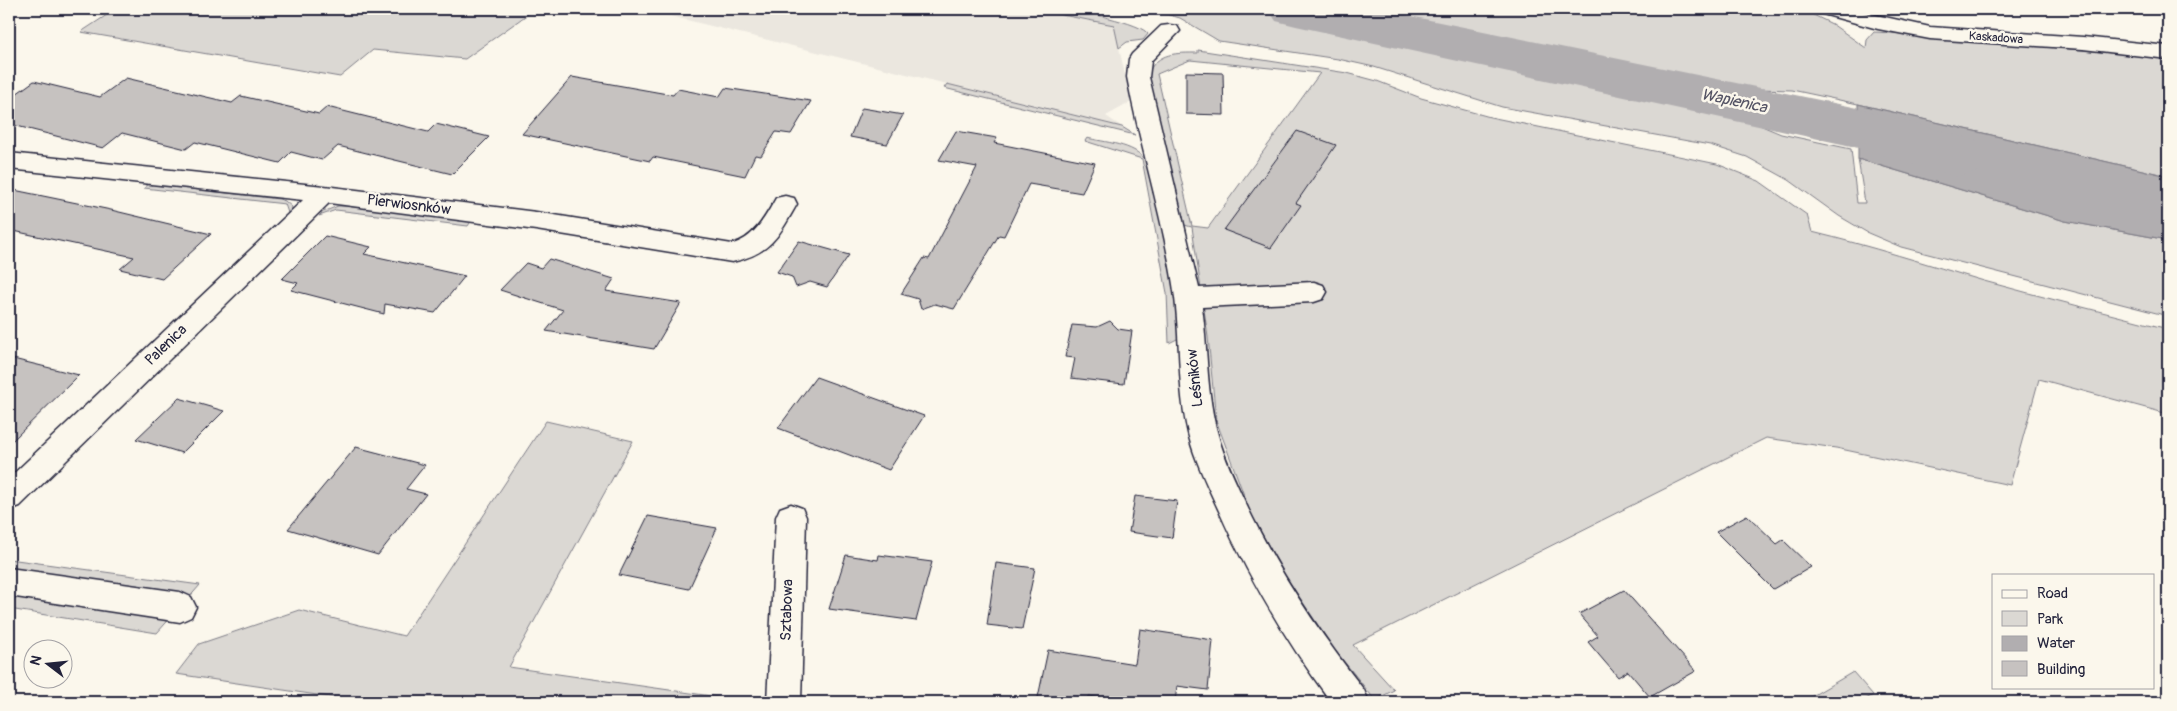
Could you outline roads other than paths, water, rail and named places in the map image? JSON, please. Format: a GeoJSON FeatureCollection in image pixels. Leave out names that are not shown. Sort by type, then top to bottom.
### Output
{"type":"FeatureCollection","features":[{"type":"Feature","properties":{"kind":"street","name":"Kaskadowa"},"geometry":{"type":"LineString","coordinates":[[1826,9],[1878,23],[1930,33],[2083,43],[2168,53]]}},
{"type":"Feature","properties":{"kind":"street","name":"Leśników"},"geometry":{"type":"LineString","coordinates":[[1169,31],[1140,59],[1138,77],[1188,298],[1195,389],[1201,428],[1216,473],[1246,540],[1268,582],[1324,666],[1352,702]]}},
{"type":"Feature","properties":{"kind":"street","name":"Pierwiosnków"},"geometry":{"type":"LineString","coordinates":[[9,161],[324,194],[536,221],[732,253],[742,252],[760,241],[785,204]]}},
{"type":"Feature","properties":{"kind":"street","name":"Palenica"},"geometry":{"type":"LineString","coordinates":[[9,497],[324,194]]}},
{"type":"Feature","properties":{"kind":"street"},"geometry":{"type":"LineString","coordinates":[[1188,298],[1314,292]]}},
{"type":"Feature","properties":{"kind":"street","name":"Sztabowa"},"geometry":{"type":"LineString","coordinates":[[784,702],[791,517]]}},
{"type":"Feature","properties":{"kind":"street"},"geometry":{"type":"LineString","coordinates":[[9,582],[180,607]]}},
{"type":"Feature","properties":{"kind":"water"},"geometry":{"type":"Polygon","coordinates":[[[1858,104],[2168,176],[2168,240],[2065,221],[1858,159],[1858,104]]]}},
{"type":"Feature","properties":{"kind":"waterway","name":"Wapienica"},"geometry":{"type":"LineString","coordinates":[[1296,9],[1858,128],[1957,156]]}}]}
